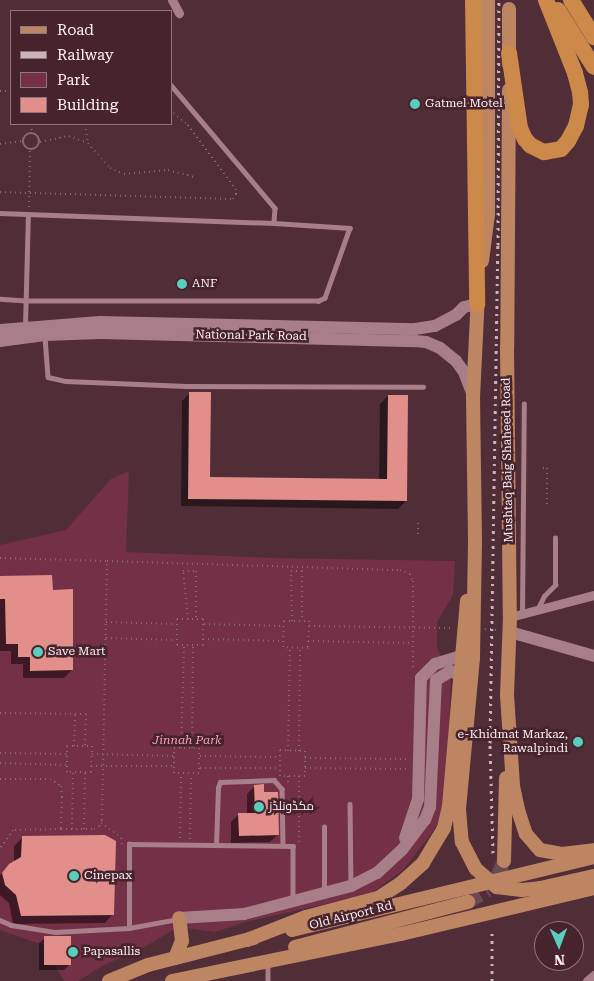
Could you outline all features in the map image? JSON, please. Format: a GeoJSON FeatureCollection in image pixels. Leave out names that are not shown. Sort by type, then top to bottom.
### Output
{"type":"FeatureCollection","features":[{"type":"Feature","properties":{"kind":"highway"},"geometry":{"type":"LineString","coordinates":[[473,0],[477,304]]}},
{"type":"Feature","properties":{"kind":"highway"},"geometry":{"type":"LineString","coordinates":[[509,53],[520,128],[525,139],[530,145],[544,152],[561,148],[568,141],[576,126],[581,105],[580,92],[575,73],[546,0]]}},
{"type":"Feature","properties":{"kind":"highway"},"geometry":{"type":"LineString","coordinates":[[552,0],[594,67]]}},
{"type":"Feature","properties":{"kind":"highway"},"geometry":{"type":"LineString","coordinates":[[571,0],[594,37]]}},
{"type":"Feature","properties":{"kind":"main road"},"geometry":{"type":"LineString","coordinates":[[488,0],[488,214],[477,304],[473,398],[475,543],[468,628],[459,825],[462,842],[468,857],[485,879],[497,887],[509,890],[540,888],[594,876]]}},
{"type":"Feature","properties":{"kind":"main road","name":"Mushtaq Baig Shaheed Road"},"geometry":{"type":"LineString","coordinates":[[509,9],[507,347],[516,616],[510,632],[507,695],[513,786],[526,834],[540,850],[562,854],[594,850]]}},
{"type":"Feature","properties":{"kind":"main road"},"geometry":{"type":"LineString","coordinates":[[247,940],[306,917],[378,898],[401,883],[423,863],[444,828],[449,806],[461,676],[467,657]]}},
{"type":"Feature","properties":{"kind":"main road"},"geometry":{"type":"LineString","coordinates":[[504,861],[507,695]]}},
{"type":"Feature","properties":{"kind":"main road","name":"Old Airport Rd"},"geometry":{"type":"LineString","coordinates":[[109,981],[122,974],[175,958],[594,857]]}},
{"type":"Feature","properties":{"kind":"main road"},"geometry":{"type":"LineString","coordinates":[[544,870],[508,883],[505,890],[511,898],[524,900],[556,898]]}},
{"type":"Feature","properties":{"kind":"main road"},"geometry":{"type":"LineString","coordinates":[[175,980],[401,934],[594,888]]}},
{"type":"Feature","properties":{"kind":"main road"},"geometry":{"type":"LineString","coordinates":[[175,980],[468,902]]}},
{"type":"Feature","properties":{"kind":"main road"},"geometry":{"type":"LineString","coordinates":[[175,958],[182,941],[179,918]]}},
{"type":"Feature","properties":{"kind":"street"},"geometry":{"type":"LineString","coordinates":[[172,0],[179,13]]}},
{"type":"Feature","properties":{"kind":"street","name":"National Park Road"},"geometry":{"type":"LineString","coordinates":[[0,330],[25,326],[100,322],[415,329],[435,326],[464,307],[477,304]]}},
{"type":"Feature","properties":{"kind":"street","name":"National Park Road"},"geometry":{"type":"LineString","coordinates":[[0,341],[44,335],[109,334],[333,338],[426,342],[440,348],[456,361],[464,372],[473,398]]}},
{"type":"Feature","properties":{"kind":"street"},"geometry":{"type":"LineString","coordinates":[[516,616],[538,608],[594,596]]}},
{"type":"Feature","properties":{"kind":"street"},"geometry":{"type":"LineString","coordinates":[[510,632],[594,656]]}},
{"type":"Feature","properties":{"kind":"street"},"geometry":{"type":"LineString","coordinates":[[377,873],[406,836],[418,799],[421,678],[435,664],[467,657]]}},
{"type":"Feature","properties":{"kind":"street"},"geometry":{"type":"LineString","coordinates":[[179,918],[244,914],[351,886],[377,873],[402,850],[425,820],[430,807],[436,680],[451,671],[461,676]]}},
{"type":"Feature","properties":{"kind":"street"},"geometry":{"type":"LineString","coordinates":[[587,981],[594,975]]}},
{"type":"Feature","properties":{"kind":"lane"},"geometry":{"type":"LineString","coordinates":[[172,86],[275,208],[274,223]]}},
{"type":"Feature","properties":{"kind":"lane"},"geometry":{"type":"LineString","coordinates":[[0,213],[274,223],[350,228],[325,298],[311,302],[26,301],[0,299]]}},
{"type":"Feature","properties":{"kind":"lane"},"geometry":{"type":"LineString","coordinates":[[25,326],[28,215]]}},
{"type":"Feature","properties":{"kind":"lane"},"geometry":{"type":"LineString","coordinates":[[44,335],[48,377],[66,381],[186,386],[422,387]]}},
{"type":"Feature","properties":{"kind":"lane"},"geometry":{"type":"LineString","coordinates":[[516,616],[524,404]]}},
{"type":"Feature","properties":{"kind":"lane"},"geometry":{"type":"LineString","coordinates":[[538,608],[544,596],[555,585],[555,538]]}},
{"type":"Feature","properties":{"kind":"lane"},"geometry":{"type":"LineString","coordinates":[[216,845],[218,788],[220,782],[226,780],[274,780],[282,789],[283,845]]}},
{"type":"Feature","properties":{"kind":"lane"},"geometry":{"type":"LineString","coordinates":[[350,804],[351,886]]}},
{"type":"Feature","properties":{"kind":"lane"},"geometry":{"type":"LineString","coordinates":[[324,828],[324,894]]}},
{"type":"Feature","properties":{"kind":"lane"},"geometry":{"type":"LineString","coordinates":[[129,928],[129,844],[293,846],[292,902]]}},
{"type":"Feature","properties":{"kind":"lane"},"geometry":{"type":"LineString","coordinates":[[0,920],[11,925],[55,932],[129,928],[179,918]]}},
{"type":"Feature","properties":{"kind":"lane"},"geometry":{"type":"LineString","coordinates":[[268,962],[268,981]]}},
{"type":"Feature","properties":{"kind":"path"},"geometry":{"type":"LineString","coordinates":[[0,192],[233,199],[236,190],[186,123],[172,112]]}},
{"type":"Feature","properties":{"kind":"path"},"geometry":{"type":"LineString","coordinates":[[32,125],[32,133]]}},
{"type":"Feature","properties":{"kind":"path"},"geometry":{"type":"LineString","coordinates":[[85,125],[88,143]]}},
{"type":"Feature","properties":{"kind":"path"},"geometry":{"type":"LineString","coordinates":[[40,142],[38,136],[32,133],[26,135],[23,141],[25,147],[30,149],[37,147],[40,142],[69,136],[88,143],[110,168],[124,174],[135,175],[153,170],[168,170],[195,177]]}},
{"type":"Feature","properties":{"kind":"path"},"geometry":{"type":"LineString","coordinates":[[0,144],[23,141]]}},
{"type":"Feature","properties":{"kind":"path"},"geometry":{"type":"LineString","coordinates":[[28,215],[30,149]]}},
{"type":"Feature","properties":{"kind":"path"},"geometry":{"type":"LineString","coordinates":[[542,468],[547,468],[547,508]]}},
{"type":"Feature","properties":{"kind":"path"},"geometry":{"type":"LineString","coordinates":[[418,523],[418,534]]}},
{"type":"Feature","properties":{"kind":"path"},"geometry":{"type":"LineString","coordinates":[[0,558],[400,570],[410,574],[413,581],[413,672]]}},
{"type":"Feature","properties":{"kind":"path"},"geometry":{"type":"LineString","coordinates":[[101,824],[107,561]]}},
{"type":"Feature","properties":{"kind":"path"},"geometry":{"type":"LineString","coordinates":[[188,619],[183,571],[196,571],[196,619]]}},
{"type":"Feature","properties":{"kind":"path"},"geometry":{"type":"LineString","coordinates":[[292,621],[291,571],[302,571],[302,621]]}},
{"type":"Feature","properties":{"kind":"path"},"geometry":{"type":"LineString","coordinates":[[177,619],[188,619],[203,619],[203,645],[177,645],[177,619]]}},
{"type":"Feature","properties":{"kind":"path"},"geometry":{"type":"LineString","coordinates":[[284,621],[292,621],[309,621],[308,648],[283,648],[284,621]]}},
{"type":"Feature","properties":{"kind":"path"},"geometry":{"type":"LineString","coordinates":[[106,622],[177,624]]}},
{"type":"Feature","properties":{"kind":"path"},"geometry":{"type":"LineString","coordinates":[[203,624],[284,626]]}},
{"type":"Feature","properties":{"kind":"path"},"geometry":{"type":"LineString","coordinates":[[309,626],[468,628],[510,632]]}},
{"type":"Feature","properties":{"kind":"path"},"geometry":{"type":"LineString","coordinates":[[106,638],[177,640]]}},
{"type":"Feature","properties":{"kind":"path"},"geometry":{"type":"LineString","coordinates":[[203,639],[283,641]]}},
{"type":"Feature","properties":{"kind":"path"},"geometry":{"type":"LineString","coordinates":[[308,641],[413,643]]}},
{"type":"Feature","properties":{"kind":"path"},"geometry":{"type":"LineString","coordinates":[[181,748],[184,645]]}},
{"type":"Feature","properties":{"kind":"path"},"geometry":{"type":"LineString","coordinates":[[192,748],[193,645]]}},
{"type":"Feature","properties":{"kind":"path"},"geometry":{"type":"LineString","coordinates":[[288,751],[290,648]]}},
{"type":"Feature","properties":{"kind":"path"},"geometry":{"type":"LineString","coordinates":[[299,751],[300,648]]}},
{"type":"Feature","properties":{"kind":"path"},"geometry":{"type":"LineString","coordinates":[[0,713],[86,714],[85,746]]}},
{"type":"Feature","properties":{"kind":"path"},"geometry":{"type":"LineString","coordinates":[[74,714],[74,746]]}},
{"type":"Feature","properties":{"kind":"path"},"geometry":{"type":"LineString","coordinates":[[67,746],[74,746],[92,746],[91,772],[67,772],[67,746]]}},
{"type":"Feature","properties":{"kind":"path"},"geometry":{"type":"LineString","coordinates":[[174,748],[192,748],[199,748],[199,774],[174,773],[174,748]]}},
{"type":"Feature","properties":{"kind":"path"},"geometry":{"type":"LineString","coordinates":[[280,750],[288,751],[305,751],[304,776],[280,776],[280,750]]}},
{"type":"Feature","properties":{"kind":"path"},"geometry":{"type":"LineString","coordinates":[[0,753],[67,754]]}},
{"type":"Feature","properties":{"kind":"path"},"geometry":{"type":"LineString","coordinates":[[92,754],[174,756]]}},
{"type":"Feature","properties":{"kind":"path"},"geometry":{"type":"LineString","coordinates":[[199,756],[280,757]]}},
{"type":"Feature","properties":{"kind":"path"},"geometry":{"type":"LineString","coordinates":[[305,758],[413,760]]}},
{"type":"Feature","properties":{"kind":"path"},"geometry":{"type":"LineString","coordinates":[[0,763],[67,765]]}},
{"type":"Feature","properties":{"kind":"path"},"geometry":{"type":"LineString","coordinates":[[91,766],[174,766]]}},
{"type":"Feature","properties":{"kind":"path"},"geometry":{"type":"LineString","coordinates":[[199,768],[280,768]]}},
{"type":"Feature","properties":{"kind":"path"},"geometry":{"type":"LineString","coordinates":[[304,768],[412,770]]}},
{"type":"Feature","properties":{"kind":"path"},"geometry":{"type":"LineString","coordinates":[[72,829],[73,772]]}},
{"type":"Feature","properties":{"kind":"path"},"geometry":{"type":"LineString","coordinates":[[84,829],[85,772]]}},
{"type":"Feature","properties":{"kind":"path"},"geometry":{"type":"LineString","coordinates":[[180,838],[181,773]]}},
{"type":"Feature","properties":{"kind":"path"},"geometry":{"type":"LineString","coordinates":[[190,839],[191,773]]}},
{"type":"Feature","properties":{"kind":"path"},"geometry":{"type":"LineString","coordinates":[[293,846],[299,846],[300,776]]}},
{"type":"Feature","properties":{"kind":"path"},"geometry":{"type":"LineString","coordinates":[[0,779],[50,778],[61,786],[61,829]]}},
{"type":"Feature","properties":{"kind":"path"},"geometry":{"type":"LineString","coordinates":[[0,848],[13,830],[94,829],[101,824]]}},
{"type":"Feature","properties":{"kind":"path"},"geometry":{"type":"LineString","coordinates":[[101,824],[121,838],[122,845],[129,844]]}},
{"type":"Feature","properties":{"kind":"green space","name":"Jinnah Park"},"geometry":{"type":"Polygon","coordinates":[[[129,471],[126,552],[272,558],[455,561],[453,595],[437,622],[437,648],[451,678],[446,796],[439,822],[428,838],[403,870],[370,894],[249,921],[215,932],[178,927],[143,948],[104,965],[78,981],[64,981],[43,945],[0,930],[0,545],[66,530],[111,479],[129,471]]]}},
{"type":"Feature","properties":{"kind":"building"},"geometry":{"type":"Polygon","coordinates":[[[189,392],[211,392],[210,477],[387,479],[388,395],[408,395],[407,501],[188,499],[189,392]]]}},
{"type":"Feature","properties":{"kind":"building"},"geometry":{"type":"Polygon","coordinates":[[[52,575],[53,590],[73,589],[73,670],[30,671],[30,657],[18,657],[18,644],[6,644],[5,599],[0,599],[0,576],[52,575]]]}},
{"type":"Feature","properties":{"kind":"building"},"geometry":{"type":"Polygon","coordinates":[[[264,784],[264,792],[278,792],[279,835],[239,836],[238,813],[255,813],[254,785],[264,784]]]}},
{"type":"Feature","properties":{"kind":"building"},"geometry":{"type":"Polygon","coordinates":[[[105,835],[116,841],[114,915],[21,916],[16,895],[5,885],[2,873],[9,864],[21,857],[22,836],[105,835]]]}},
{"type":"Feature","properties":{"kind":"building"},"geometry":{"type":"Polygon","coordinates":[[[44,936],[71,936],[71,965],[44,965],[44,936]]]}},
{"type":"Feature","properties":{"kind":"tunnel"},"geometry":{"type":"LineString","coordinates":[[468,902],[488,890],[497,877],[504,861]]}},
{"type":"Feature","properties":{"kind":"railway"},"geometry":{"type":"LineString","coordinates":[[493,853],[490,743],[498,245],[499,0]]}},
{"type":"Feature","properties":{"kind":"railway"},"geometry":{"type":"LineString","coordinates":[[492,931],[492,981]]}},
{"type":"Feature","properties":{"kind":"place","name":"Gatmel Motel"},"geometry":{"type":"Point","coordinates":[415,104]}},
{"type":"Feature","properties":{"kind":"place","name":"ANF"},"geometry":{"type":"Point","coordinates":[182,284]}},
{"type":"Feature","properties":{"kind":"place","name":"Save Mart"},"geometry":{"type":"Point","coordinates":[38,652]}},
{"type":"Feature","properties":{"kind":"place","name":"e-Khidmat Markaz, Rawalpindi"},"geometry":{"type":"Point","coordinates":[578,742]}},
{"type":"Feature","properties":{"kind":"place","name":"مکڈونلڈز"},"geometry":{"type":"Point","coordinates":[259,807]}},
{"type":"Feature","properties":{"kind":"place","name":"Cinepax"},"geometry":{"type":"Point","coordinates":[74,876]}},
{"type":"Feature","properties":{"kind":"place","name":"Papasallis"},"geometry":{"type":"Point","coordinates":[73,952]}}]}
